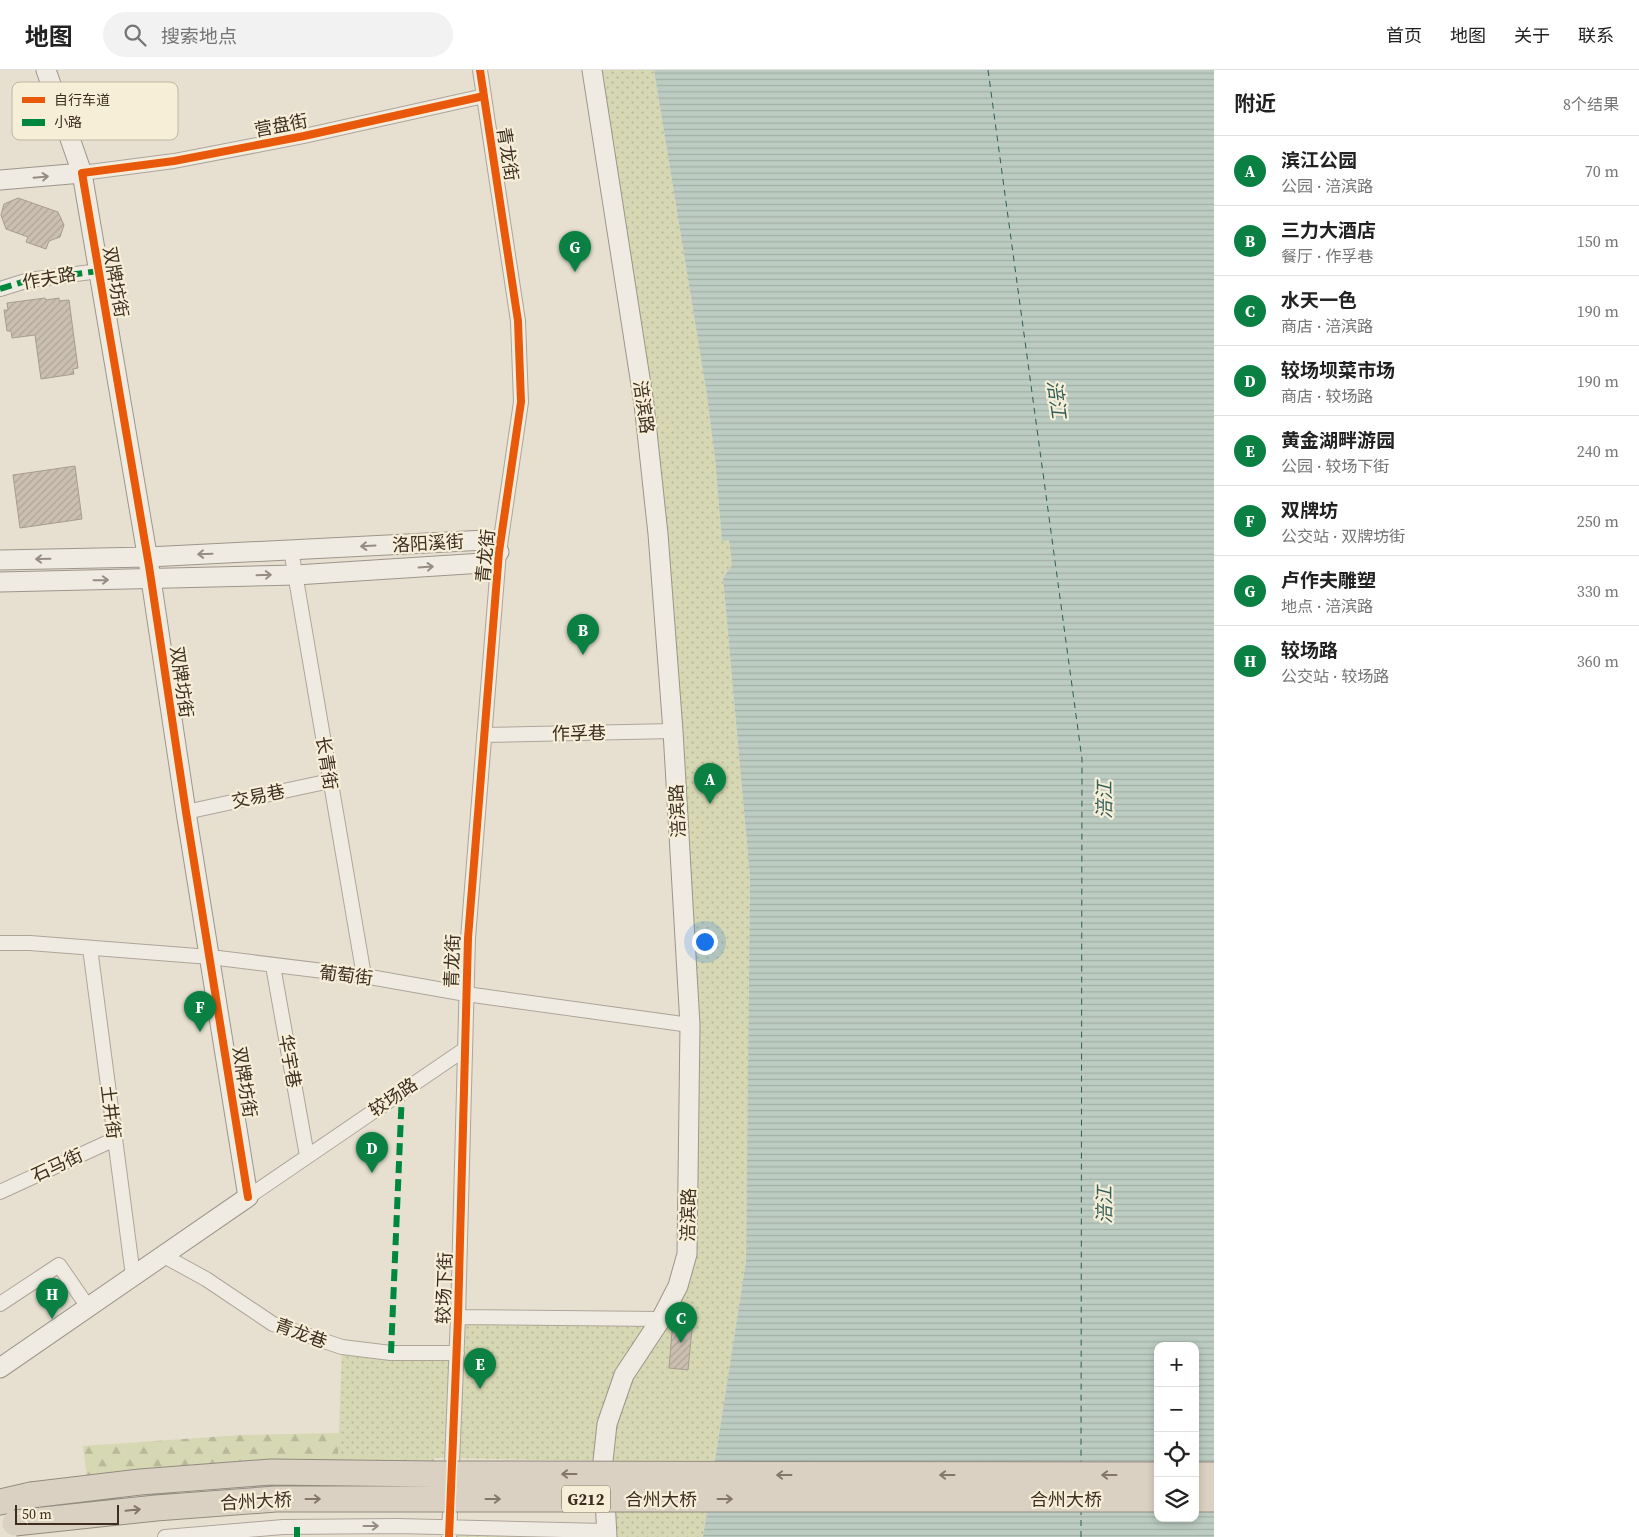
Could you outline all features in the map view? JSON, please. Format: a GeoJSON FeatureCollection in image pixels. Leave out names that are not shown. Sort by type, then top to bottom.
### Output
{"type":"FeatureCollection","features":[{"type":"Feature","properties":{"kind":"highway","name":"合州大桥"},"geometry":{"type":"LineString","coordinates":[[31,1495],[140,1482],[271,1472],[1154,1475]]}},
{"type":"Feature","properties":{"kind":"highway"},"geometry":{"type":"LineString","coordinates":[[1199,1475],[1214,1475]]}},
{"type":"Feature","properties":{"kind":"highway","name":"G212"},"geometry":{"type":"LineString","coordinates":[[0,1502],[31,1495]]}},
{"type":"Feature","properties":{"kind":"highway","name":"合州大桥"},"geometry":{"type":"LineString","coordinates":[[5,1526],[156,1508],[276,1499],[1154,1499]]}},
{"type":"Feature","properties":{"kind":"highway"},"geometry":{"type":"LineString","coordinates":[[1199,1499],[1214,1499]]}},
{"type":"Feature","properties":{"kind":"street","name":"双牌坊街"},"geometry":{"type":"LineString","coordinates":[[46,70],[50,82]]}},
{"type":"Feature","properties":{"kind":"street","name":"青龙街"},"geometry":{"type":"LineString","coordinates":[[465,1049],[468,938],[499,552],[521,402],[518,321],[480,70]]}},
{"type":"Feature","properties":{"kind":"street","name":"涪滨路"},"geometry":{"type":"LineString","coordinates":[[592,70],[644,404],[658,534],[673,731],[690,1025],[687,1254],[678,1286],[661,1319],[624,1375],[607,1424],[602,1460],[606,1534]]}},
{"type":"Feature","properties":{"kind":"street","name":"营盘街"},"geometry":{"type":"LineString","coordinates":[[0,180],[82,173],[183,159],[304,136],[484,96]]}},
{"type":"Feature","properties":{"kind":"street","name":"双牌坊街"},"geometry":{"type":"LineString","coordinates":[[70,140],[82,173],[148,556],[186,812],[248,1197]]}},
{"type":"Feature","properties":{"kind":"street","name":"作夫路"},"geometry":{"type":"LineString","coordinates":[[0,288],[28,280],[99,271]]}},
{"type":"Feature","properties":{"kind":"street","name":"洛阳溪街"},"geometry":{"type":"LineString","coordinates":[[0,560],[148,556],[486,540],[499,552],[482,563],[296,575],[0,582]]}},
{"type":"Feature","properties":{"kind":"street","name":"长青街"},"geometry":{"type":"LineString","coordinates":[[291,550],[364,976]]}},
{"type":"Feature","properties":{"kind":"street","name":"作孚巷"},"geometry":{"type":"LineString","coordinates":[[484,736],[673,731]]}},
{"type":"Feature","properties":{"kind":"street","name":"交易巷"},"geometry":{"type":"LineString","coordinates":[[186,812],[330,781]]}},
{"type":"Feature","properties":{"kind":"street","name":"葡萄街"},"geometry":{"type":"LineString","coordinates":[[0,943],[210,957],[364,976],[466,994],[690,1025]]}},
{"type":"Feature","properties":{"kind":"street","name":"土井街"},"geometry":{"type":"LineString","coordinates":[[90,948],[132,1276]]}},
{"type":"Feature","properties":{"kind":"street","name":"华宇巷"},"geometry":{"type":"LineString","coordinates":[[273,966],[307,1156]]}},
{"type":"Feature","properties":{"kind":"street","name":"较场路"},"geometry":{"type":"LineString","coordinates":[[0,1367],[465,1049]]}},
{"type":"Feature","properties":{"kind":"street","name":"较场下街"},"geometry":{"type":"LineString","coordinates":[[450,1532],[465,1049]]}},
{"type":"Feature","properties":{"kind":"street","name":"石马街"},"geometry":{"type":"LineString","coordinates":[[0,1192],[115,1139]]}},
{"type":"Feature","properties":{"kind":"street","name":"青龙巷"},"geometry":{"type":"LineString","coordinates":[[164,1256],[206,1279],[273,1324],[342,1347],[391,1352],[457,1353]]}},
{"type":"Feature","properties":{"kind":"street"},"geometry":{"type":"LineString","coordinates":[[0,1304],[60,1265],[88,1307]]}},
{"type":"Feature","properties":{"kind":"street"},"geometry":{"type":"LineString","coordinates":[[458,1317],[661,1319]]}},
{"type":"Feature","properties":{"kind":"street"},"geometry":{"type":"LineString","coordinates":[[0,1497],[31,1495]]}},
{"type":"Feature","properties":{"kind":"street"},"geometry":{"type":"LineString","coordinates":[[165,1537],[297,1532],[606,1534]]}},
{"type":"Feature","properties":{"kind":"green space"},"geometry":{"type":"Polygon","coordinates":[[[592,70],[654,70],[706,389],[715,458],[722,540],[729,540],[732,565],[723,578],[750,877],[746,1261],[703,1537],[449,1537],[450,1528],[606,1531],[602,1461],[338,1456],[342,1347],[456,1353],[458,1317],[661,1319],[678,1286],[690,1025],[658,534],[592,70]]]}},
{"type":"Feature","properties":{"kind":"green space"},"geometry":{"type":"Polygon","coordinates":[[[435,1377],[434,1474],[88,1488],[83,1446],[241,1435],[339,1433],[435,1377]]]}},
{"type":"Feature","properties":{"kind":"water","name":"涪江"},"geometry":{"type":"Polygon","coordinates":[[[654,70],[1214,70],[1214,1537],[703,1537],[746,1261],[750,877],[723,578],[732,565],[729,540],[722,541],[715,458],[706,389],[654,70]]]}},
{"type":"Feature","properties":{"kind":"building"},"geometry":{"type":"Polygon","coordinates":[[[18,198],[58,212],[64,225],[60,237],[49,241],[46,249],[26,242],[28,237],[6,229],[1,215],[4,204],[18,198]]]}},
{"type":"Feature","properties":{"kind":"building"},"geometry":{"type":"Polygon","coordinates":[[[45,298],[46,300],[59,298],[59,301],[69,300],[78,368],[73,369],[74,374],[41,379],[35,335],[12,338],[11,331],[7,331],[4,310],[8,310],[7,303],[45,298]]]}},
{"type":"Feature","properties":{"kind":"building"},"geometry":{"type":"Polygon","coordinates":[[[75,466],[82,519],[20,528],[13,475],[75,466]]]}},
{"type":"Feature","properties":{"kind":"building"},"geometry":{"type":"Polygon","coordinates":[[[675,1316],[693,1318],[688,1370],[669,1368],[673,1320],[675,1316]]]}},
{"type":"Feature","properties":{"kind":"ferry route"},"geometry":{"type":"LineString","coordinates":[[988,70],[1082,759],[1081,1463]]}},
{"type":"Feature","properties":{"kind":"ferry route"},"geometry":{"type":"LineString","coordinates":[[1081,1512],[1081,1537]]}},
{"type":"Feature","properties":{"kind":"marked path"},"geometry":{"type":"LineString","coordinates":[[0,289],[29,280],[99,271]]}},
{"type":"Feature","properties":{"kind":"marked path"},"geometry":{"type":"LineString","coordinates":[[391,1353],[402,1091]]}},
{"type":"Feature","properties":{"kind":"marked path"},"geometry":{"type":"LineString","coordinates":[[297,1527],[297,1537]]}},
{"type":"Feature","properties":{"kind":"cycle path"},"geometry":{"type":"LineString","coordinates":[[449,1537],[458,1317],[468,938],[499,552],[521,402],[518,321],[480,70]]}},
{"type":"Feature","properties":{"kind":"cycle path"},"geometry":{"type":"LineString","coordinates":[[248,1197],[186,812],[149,566],[82,173],[174,161],[304,136],[484,96]]}},
{"type":"Feature","properties":{"kind":"place","name":"卢作夫雕塑"},"geometry":{"type":"Point","coordinates":[575,272]}},
{"type":"Feature","properties":{"kind":"place","name":"三力大酒店"},"geometry":{"type":"Point","coordinates":[583,655]}},
{"type":"Feature","properties":{"kind":"place","name":"滨江公园"},"geometry":{"type":"Point","coordinates":[710,804]}},
{"type":"Feature","properties":{"kind":"place","name":"双牌坊"},"geometry":{"type":"Point","coordinates":[200,1032]}},
{"type":"Feature","properties":{"kind":"place","name":"较场坝菜市场"},"geometry":{"type":"Point","coordinates":[372,1173]}},
{"type":"Feature","properties":{"kind":"place","name":"较场路"},"geometry":{"type":"Point","coordinates":[52,1319]}},
{"type":"Feature","properties":{"kind":"place","name":"水天一色"},"geometry":{"type":"Point","coordinates":[681,1343]}},
{"type":"Feature","properties":{"kind":"place","name":"黄金湖畔游园"},"geometry":{"type":"Point","coordinates":[480,1389]}}]}
